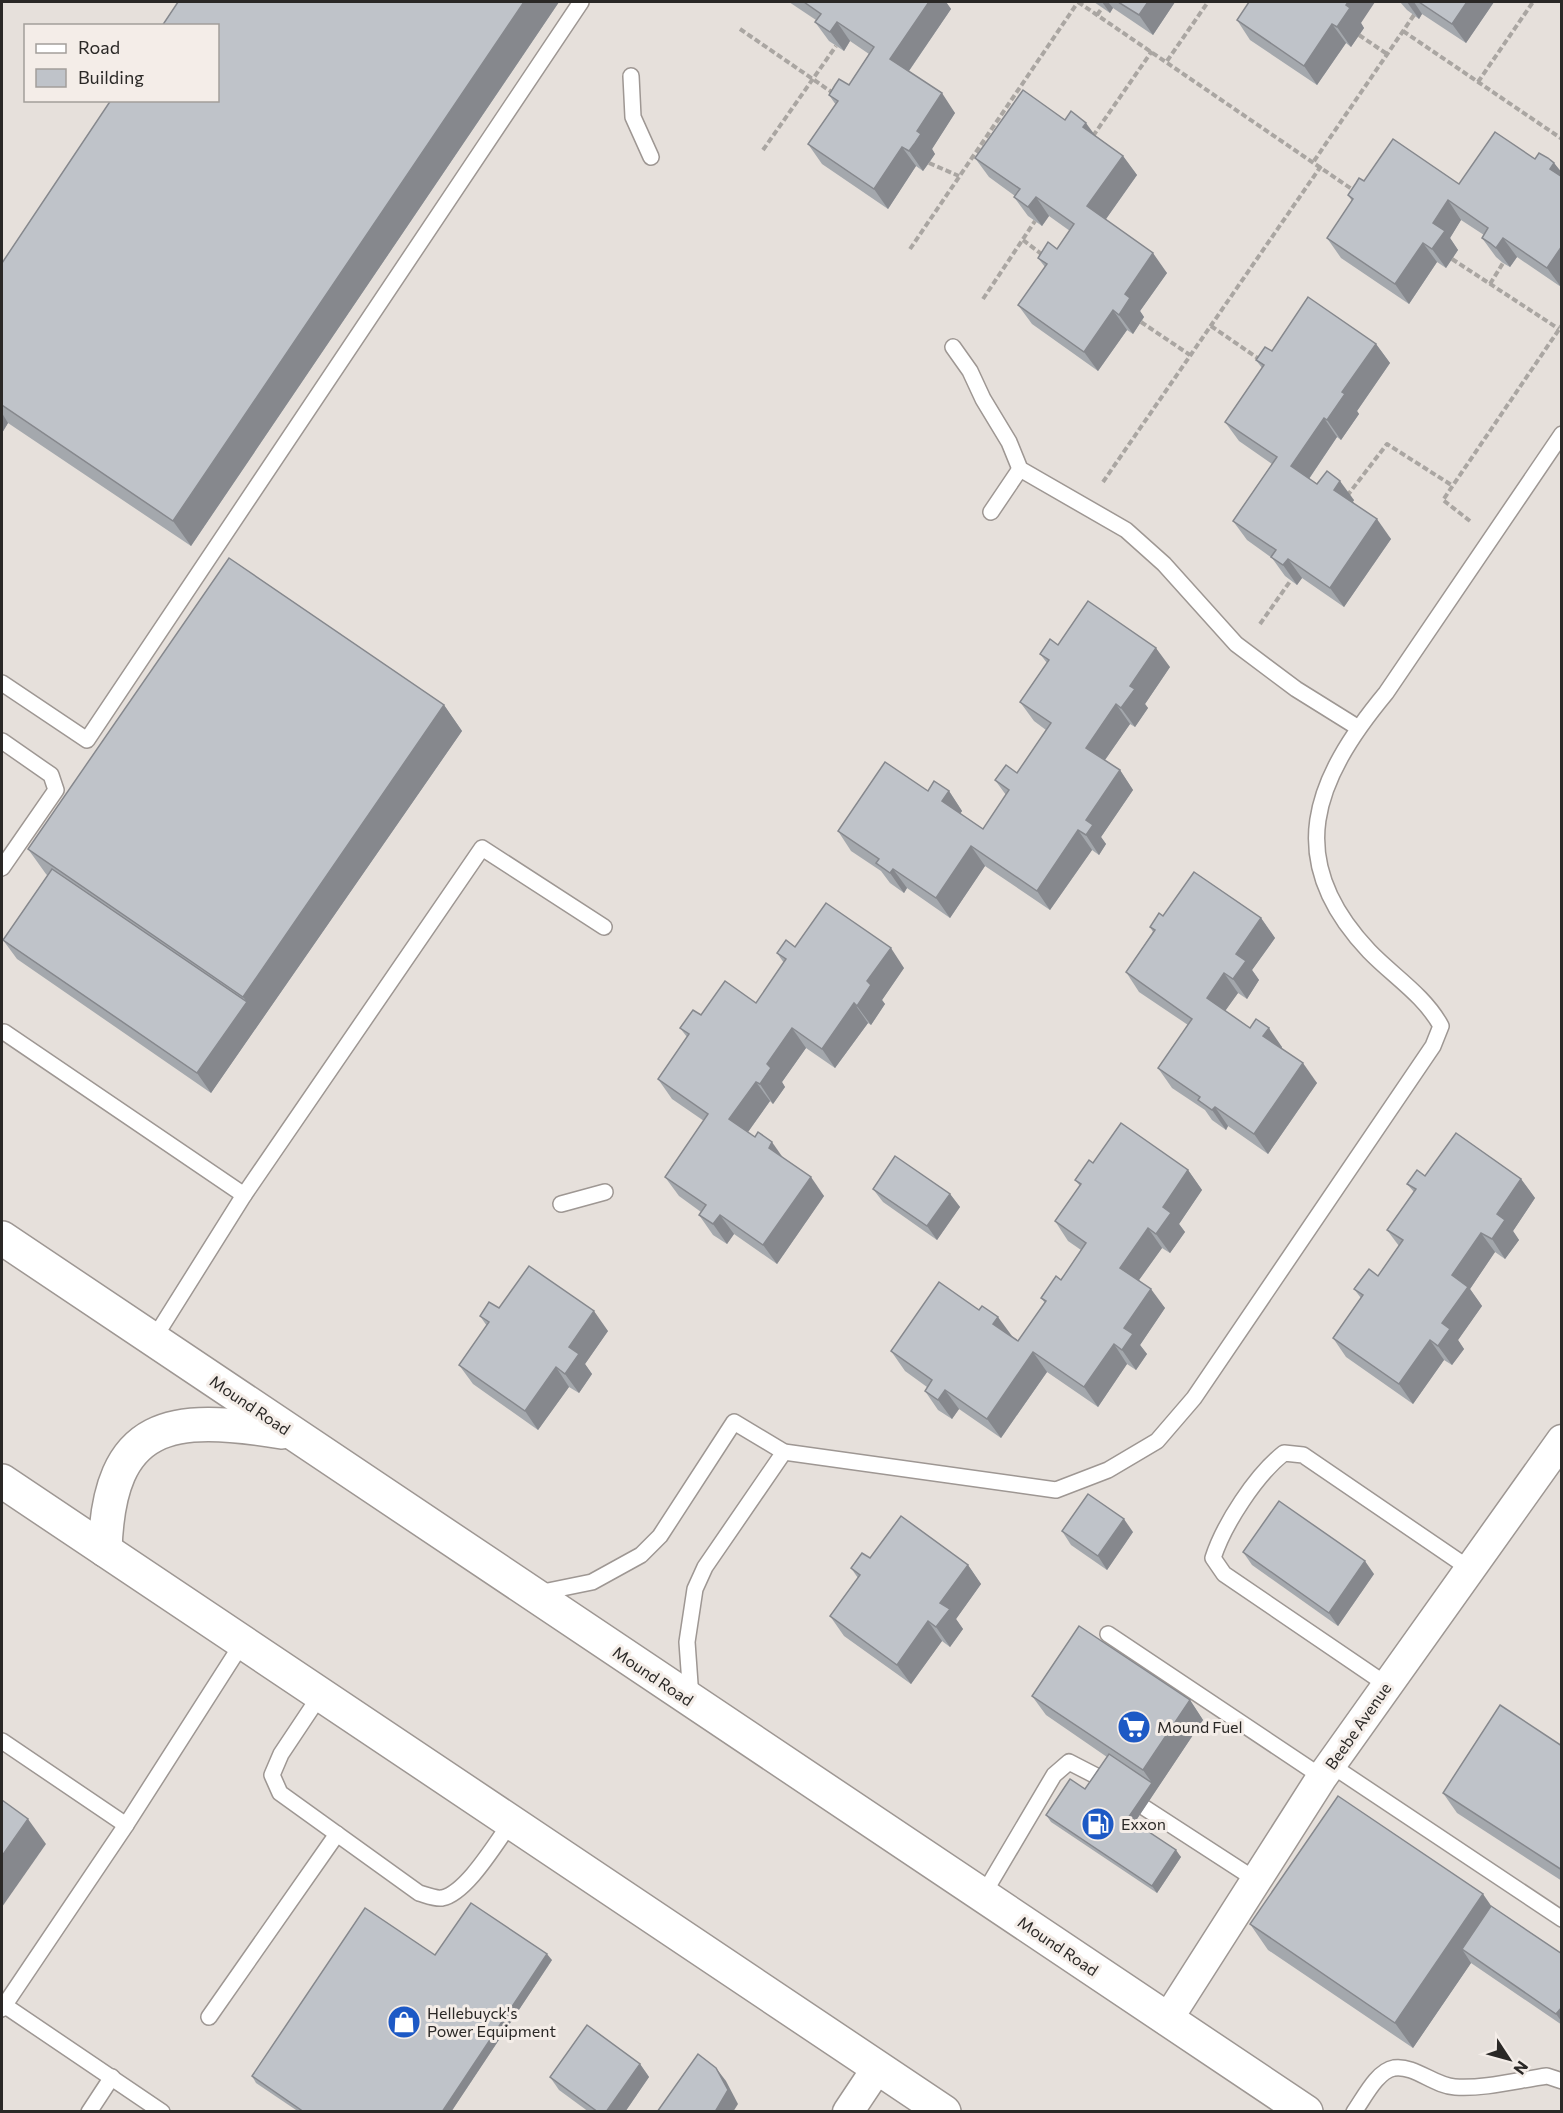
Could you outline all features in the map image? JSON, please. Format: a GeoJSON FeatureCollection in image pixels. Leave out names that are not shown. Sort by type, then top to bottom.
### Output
{"type":"FeatureCollection","features":[{"type":"Feature","properties":{"kind":"main road","name":"Mound Road"},"geometry":{"type":"LineString","coordinates":[[2,1238],[983,1895],[1291,2106]]}},
{"type":"Feature","properties":{"kind":"main road"},"geometry":{"type":"LineString","coordinates":[[105,1550],[106,1516],[113,1487],[123,1464],[138,1446],[156,1432],[180,1425],[231,1424],[293,1434]]}},
{"type":"Feature","properties":{"kind":"main road"},"geometry":{"type":"LineString","coordinates":[[2,1481],[944,2112]]}},
{"type":"Feature","properties":{"kind":"street","name":"Beebe Avenue"},"geometry":{"type":"LineString","coordinates":[[1167,2020],[1326,1771],[1562,1440]]}},
{"type":"Feature","properties":{"kind":"street"},"geometry":{"type":"LineString","coordinates":[[848,2112],[879,2067]]}},
{"type":"Feature","properties":{"kind":"lane"},"geometry":{"type":"LineString","coordinates":[[2,682],[87,740],[580,2]]}},
{"type":"Feature","properties":{"kind":"lane"},"geometry":{"type":"LineString","coordinates":[[631,76],[633,117],[651,157]]}},
{"type":"Feature","properties":{"kind":"lane"},"geometry":{"type":"LineString","coordinates":[[953,348],[970,370],[983,399],[1009,442],[1020,469],[1126,530],[1164,564],[1236,644],[1296,689],[1357,727]]}},
{"type":"Feature","properties":{"kind":"lane"},"geometry":{"type":"LineString","coordinates":[[533,1595],[592,1582],[641,1556],[660,1536],[734,1422],[784,1452],[1056,1490],[1108,1470],[1157,1441],[1194,1398],[1433,1046],[1441,1026],[1432,1009],[1370,952],[1343,923],[1323,886],[1314,845],[1320,807],[1335,768],[1357,727],[1386,693],[1562,434]]}},
{"type":"Feature","properties":{"kind":"lane"},"geometry":{"type":"LineString","coordinates":[[991,512],[1020,469]]}},
{"type":"Feature","properties":{"kind":"lane"},"geometry":{"type":"LineString","coordinates":[[2,741],[51,775],[56,790],[2,868]]}},
{"type":"Feature","properties":{"kind":"lane"},"geometry":{"type":"LineString","coordinates":[[153,1340],[244,1195],[482,848],[604,927]]}},
{"type":"Feature","properties":{"kind":"lane"},"geometry":{"type":"LineString","coordinates":[[4,1032],[244,1195]]}},
{"type":"Feature","properties":{"kind":"lane"},"geometry":{"type":"LineString","coordinates":[[561,1204],[605,1192]]}},
{"type":"Feature","properties":{"kind":"lane"},"geometry":{"type":"LineString","coordinates":[[691,1701],[687,1642],[694,1589],[705,1568],[784,1452]]}},
{"type":"Feature","properties":{"kind":"lane"},"geometry":{"type":"LineString","coordinates":[[1387,1685],[1224,1574],[1213,1558],[1219,1539],[1269,1465],[1284,1453],[1303,1455],[1470,1569]]}},
{"type":"Feature","properties":{"kind":"lane"},"geometry":{"type":"LineString","coordinates":[[1108,1634],[1562,1919]]}},
{"type":"Feature","properties":{"kind":"lane"},"geometry":{"type":"LineString","coordinates":[[162,2112],[3,2007],[126,1825],[243,1642]]}},
{"type":"Feature","properties":{"kind":"lane"},"geometry":{"type":"LineString","coordinates":[[321,1694],[281,1754],[272,1775],[280,1793],[419,1893],[440,1899],[453,1894],[468,1879],[512,1821]]}},
{"type":"Feature","properties":{"kind":"lane"},"geometry":{"type":"LineString","coordinates":[[2,1741],[126,1825]]}},
{"type":"Feature","properties":{"kind":"lane"},"geometry":{"type":"LineString","coordinates":[[983,1895],[1054,1775],[1069,1762],[1102,1779]]}},
{"type":"Feature","properties":{"kind":"lane"},"geometry":{"type":"LineString","coordinates":[[1145,1808],[1256,1880]]}},
{"type":"Feature","properties":{"kind":"lane"},"geometry":{"type":"LineString","coordinates":[[209,2017],[337,1834]]}},
{"type":"Feature","properties":{"kind":"lane"},"geometry":{"type":"LineString","coordinates":[[1354,2112],[1379,2077],[1393,2068],[1408,2070],[1437,2084],[1456,2088],[1547,2076],[1562,2081]]}},
{"type":"Feature","properties":{"kind":"lane"},"geometry":{"type":"LineString","coordinates":[[89,2112],[112,2077]]}},
{"type":"Feature","properties":{"kind":"path"},"geometry":{"type":"LineString","coordinates":[[910,249],[1078,2],[1146,51],[1152,51],[1167,61],[1362,196]]}},
{"type":"Feature","properties":{"kind":"path"},"geometry":{"type":"LineString","coordinates":[[1167,61],[1208,2]]}},
{"type":"Feature","properties":{"kind":"path"},"geometry":{"type":"LineString","coordinates":[[1478,82],[1533,2]]}},
{"type":"Feature","properties":{"kind":"path"},"geometry":{"type":"LineString","coordinates":[[1097,15],[1102,8]]}},
{"type":"Feature","properties":{"kind":"path"},"geometry":{"type":"LineString","coordinates":[[1314,161],[1414,15]]}},
{"type":"Feature","properties":{"kind":"path"},"geometry":{"type":"LineString","coordinates":[[740,29],[840,98]]}},
{"type":"Feature","properties":{"kind":"path"},"geometry":{"type":"LineString","coordinates":[[1403,31],[1562,139]]}},
{"type":"Feature","properties":{"kind":"path"},"geometry":{"type":"LineString","coordinates":[[1359,35],[1387,54]]}},
{"type":"Feature","properties":{"kind":"path"},"geometry":{"type":"LineString","coordinates":[[763,150],[836,46]]}},
{"type":"Feature","properties":{"kind":"path"},"geometry":{"type":"LineString","coordinates":[[1093,137],[1152,51]]}},
{"type":"Feature","properties":{"kind":"path"},"geometry":{"type":"LineString","coordinates":[[929,163],[959,177]]}},
{"type":"Feature","properties":{"kind":"path"},"geometry":{"type":"LineString","coordinates":[[1103,482],[1321,166]]}},
{"type":"Feature","properties":{"kind":"path"},"geometry":{"type":"LineString","coordinates":[[983,299],[1035,221]]}},
{"type":"Feature","properties":{"kind":"path"},"geometry":{"type":"LineString","coordinates":[[1023,240],[1050,260]]}},
{"type":"Feature","properties":{"kind":"path"},"geometry":{"type":"LineString","coordinates":[[1452,259],[1560,327],[1443,500],[1491,537]]}},
{"type":"Feature","properties":{"kind":"path"},"geometry":{"type":"LineString","coordinates":[[1490,284],[1503,263]]}},
{"type":"Feature","properties":{"kind":"path"},"geometry":{"type":"LineString","coordinates":[[1141,322],[1190,355]]}},
{"type":"Feature","properties":{"kind":"path"},"geometry":{"type":"LineString","coordinates":[[1210,326],[1267,364]]}},
{"type":"Feature","properties":{"kind":"path"},"geometry":{"type":"LineString","coordinates":[[1347,496],[1387,444],[1453,486]]}},
{"type":"Feature","properties":{"kind":"path"},"geometry":{"type":"LineString","coordinates":[[1260,624],[1291,580]]}},
{"type":"Feature","properties":{"kind":"building"},"geometry":{"type":"Polygon","coordinates":[[[178,2],[524,2],[173,521],[2,405],[2,263],[110,102],[219,102],[219,24],[163,24],[178,2]]]}},
{"type":"Feature","properties":{"kind":"building"},"geometry":{"type":"Polygon","coordinates":[[[804,2],[929,2],[890,59],[942,93],[917,131],[921,134],[915,143],[909,151],[902,147],[874,189],[808,144],[838,101],[829,95],[839,79],[849,85],[874,47],[837,22],[830,32],[815,22],[821,14],[804,2]]]}},
{"type":"Feature","properties":{"kind":"building"},"geometry":{"type":"Polygon","coordinates":[[[1118,2],[1148,2],[1139,15],[1118,2]]]}},
{"type":"Feature","properties":{"kind":"building"},"geometry":{"type":"Polygon","coordinates":[[[1249,2],[1348,2],[1346,5],[1350,8],[1337,27],[1332,24],[1304,66],[1237,20],[1249,2]]]}},
{"type":"Feature","properties":{"kind":"building"},"geometry":{"type":"Polygon","coordinates":[[[1419,2],[1467,2],[1452,24],[1419,2]]]}},
{"type":"Feature","properties":{"kind":"building"},"geometry":{"type":"Polygon","coordinates":[[[1023,90],[1065,120],[1071,111],[1086,123],[1083,127],[1123,156],[1087,206],[1153,253],[1125,294],[1130,298],[1119,315],[1113,310],[1084,352],[1018,305],[1047,264],[1038,258],[1048,242],[1057,249],[1074,224],[1036,197],[1028,207],[1014,197],[1020,189],[975,158],[1023,90]]]}},
{"type":"Feature","properties":{"kind":"building"},"geometry":{"type":"Polygon","coordinates":[[[1495,132],[1535,159],[1539,153],[1548,158],[1554,163],[1550,169],[1562,177],[1562,246],[1547,268],[1503,238],[1496,248],[1482,238],[1488,228],[1448,200],[1433,223],[1445,231],[1432,249],[1423,243],[1395,284],[1327,238],[1353,199],[1348,195],[1359,178],[1364,181],[1393,139],[1459,184],[1495,132]]]}},
{"type":"Feature","properties":{"kind":"building"},"geometry":{"type":"Polygon","coordinates":[[[1308,297],[1376,344],[1342,392],[1345,394],[1327,420],[1324,418],[1291,466],[1317,484],[1327,471],[1340,481],[1334,490],[1377,519],[1330,588],[1288,559],[1283,565],[1271,557],[1276,550],[1233,521],[1277,457],[1225,422],[1264,365],[1256,360],[1265,347],[1272,351],[1308,297]]]}},
{"type":"Feature","properties":{"kind":"building"},"geometry":{"type":"Polygon","coordinates":[[[229,558],[444,705],[243,997],[28,849],[229,558]]]}},
{"type":"Feature","properties":{"kind":"building"},"geometry":{"type":"Polygon","coordinates":[[[1088,601],[1156,648],[1130,686],[1135,689],[1121,708],[1116,704],[1086,748],[1120,770],[1086,820],[1093,825],[1086,835],[1078,830],[1037,891],[971,846],[936,898],[893,869],[890,873],[876,863],[879,859],[838,831],[885,762],[928,791],[934,781],[949,791],[942,801],[983,829],[1009,790],[995,780],[1006,765],[1017,773],[1051,723],[1020,702],[1049,660],[1040,654],[1050,639],[1058,645],[1088,601]]]}},
{"type":"Feature","properties":{"kind":"building"},"geometry":{"type":"Polygon","coordinates":[[[52,869],[247,1002],[197,1073],[3,940],[52,869]]]}},
{"type":"Feature","properties":{"kind":"building"},"geometry":{"type":"Polygon","coordinates":[[[1194,872],[1261,918],[1236,954],[1246,961],[1233,979],[1224,973],[1207,998],[1250,1028],[1256,1019],[1269,1028],[1263,1036],[1303,1063],[1254,1134],[1215,1107],[1212,1110],[1198,1100],[1200,1097],[1158,1068],[1192,1019],[1126,972],[1155,930],[1150,927],[1159,913],[1163,916],[1194,872]]]}},
{"type":"Feature","properties":{"kind":"building"},"geometry":{"type":"Polygon","coordinates":[[[826,903],[891,948],[867,981],[871,985],[857,1006],[854,1003],[822,1049],[792,1028],[767,1064],[771,1068],[760,1084],[756,1082],[729,1119],[755,1137],[758,1132],[772,1142],[769,1148],[811,1177],[763,1245],[720,1215],[713,1224],[699,1215],[706,1205],[665,1177],[708,1114],[658,1079],[689,1034],[680,1028],[693,1010],[701,1015],[725,981],[756,1003],[786,959],[777,953],[786,940],[795,947],[826,903]]]}},
{"type":"Feature","properties":{"kind":"building"},"geometry":{"type":"Polygon","coordinates":[[[1121,1123],[1188,1170],[1163,1207],[1171,1213],[1156,1234],[1148,1228],[1120,1268],[1151,1289],[1124,1328],[1133,1334],[1122,1350],[1114,1344],[1084,1387],[1033,1352],[987,1419],[945,1390],[938,1400],[925,1391],[932,1380],[891,1351],[939,1282],[979,1310],[982,1306],[998,1317],[993,1324],[1018,1341],[1046,1301],[1041,1298],[1056,1276],[1061,1280],[1086,1243],[1055,1221],[1081,1184],[1075,1180],[1089,1160],[1093,1163],[1121,1123]]]}},
{"type":"Feature","properties":{"kind":"building"},"geometry":{"type":"Polygon","coordinates":[[[1456,1133],[1521,1179],[1497,1214],[1505,1220],[1492,1239],[1481,1233],[1452,1275],[1468,1287],[1442,1323],[1450,1329],[1438,1346],[1430,1340],[1399,1384],[1333,1338],[1363,1295],[1354,1289],[1369,1269],[1378,1276],[1403,1240],[1387,1230],[1416,1189],[1407,1184],[1417,1170],[1425,1176],[1456,1133]]]}},
{"type":"Feature","properties":{"kind":"building"},"geometry":{"type":"Polygon","coordinates":[[[895,1156],[950,1194],[927,1226],[873,1189],[895,1156]]]}},
{"type":"Feature","properties":{"kind":"building"},"geometry":{"type":"Polygon","coordinates":[[[529,1266],[594,1311],[569,1347],[579,1354],[565,1374],[556,1367],[525,1411],[459,1365],[489,1322],[480,1316],[489,1302],[499,1308],[529,1266]]]}},
{"type":"Feature","properties":{"kind":"building"},"geometry":{"type":"Polygon","coordinates":[[[1088,1494],[1124,1519],[1098,1556],[1062,1531],[1088,1494]]]}},
{"type":"Feature","properties":{"kind":"building"},"geometry":{"type":"Polygon","coordinates":[[[1279,1501],[1365,1561],[1329,1613],[1243,1552],[1279,1501]]]}},
{"type":"Feature","properties":{"kind":"building"},"geometry":{"type":"Polygon","coordinates":[[[901,1516],[968,1565],[940,1603],[950,1609],[936,1627],[928,1621],[897,1665],[830,1616],[860,1575],[851,1568],[862,1553],[870,1558],[901,1516]]]}},
{"type":"Feature","properties":{"kind":"building"},"geometry":{"type":"Polygon","coordinates":[[[1079,1626],[1190,1700],[1143,1770],[1032,1696],[1079,1626]]]}},
{"type":"Feature","properties":{"kind":"building"},"geometry":{"type":"Polygon","coordinates":[[[1500,1705],[1562,1746],[1562,1870],[1443,1793],[1500,1705]]]}},
{"type":"Feature","properties":{"kind":"building"},"geometry":{"type":"Polygon","coordinates":[[[1109,1754],[1152,1783],[1128,1818],[1176,1850],[1152,1886],[1046,1815],[1070,1779],[1085,1789],[1109,1754]]]}},
{"type":"Feature","properties":{"kind":"building"},"geometry":{"type":"Polygon","coordinates":[[[1338,1796],[1483,1894],[1395,2023],[1250,1924],[1338,1796]]]}},
{"type":"Feature","properties":{"kind":"building"},"geometry":{"type":"Polygon","coordinates":[[[2,1800],[28,1819],[2,1856],[2,1800]]]}},
{"type":"Feature","properties":{"kind":"building","name":"Hellebuyck's Power Equipment"},"geometry":{"type":"Polygon","coordinates":[[[471,1903],[547,1954],[442,2112],[304,2112],[252,2076],[365,1908],[435,1955],[471,1903]]]}},
{"type":"Feature","properties":{"kind":"building"},"geometry":{"type":"Polygon","coordinates":[[[1491,1906],[1562,1954],[1562,2007],[1556,2014],[1462,1949],[1491,1906]]]}},
{"type":"Feature","properties":{"kind":"building"},"geometry":{"type":"Polygon","coordinates":[[[587,2025],[640,2064],[606,2112],[598,2112],[550,2077],[587,2025]]]}},
{"type":"Feature","properties":{"kind":"building"},"geometry":{"type":"Polygon","coordinates":[[[698,2054],[716,2068],[728,2090],[715,2112],[657,2112],[698,2054]]]}},
{"type":"Feature","properties":{"kind":"place","name":"Mound Fuel"},"geometry":{"type":"Point","coordinates":[1134,1727]}},
{"type":"Feature","properties":{"kind":"place","name":"Exxon"},"geometry":{"type":"Point","coordinates":[1098,1824]}},
{"type":"Feature","properties":{"kind":"place","name":"Hellebuyck's Power Equipment"},"geometry":{"type":"Point","coordinates":[404,2022]}}]}
